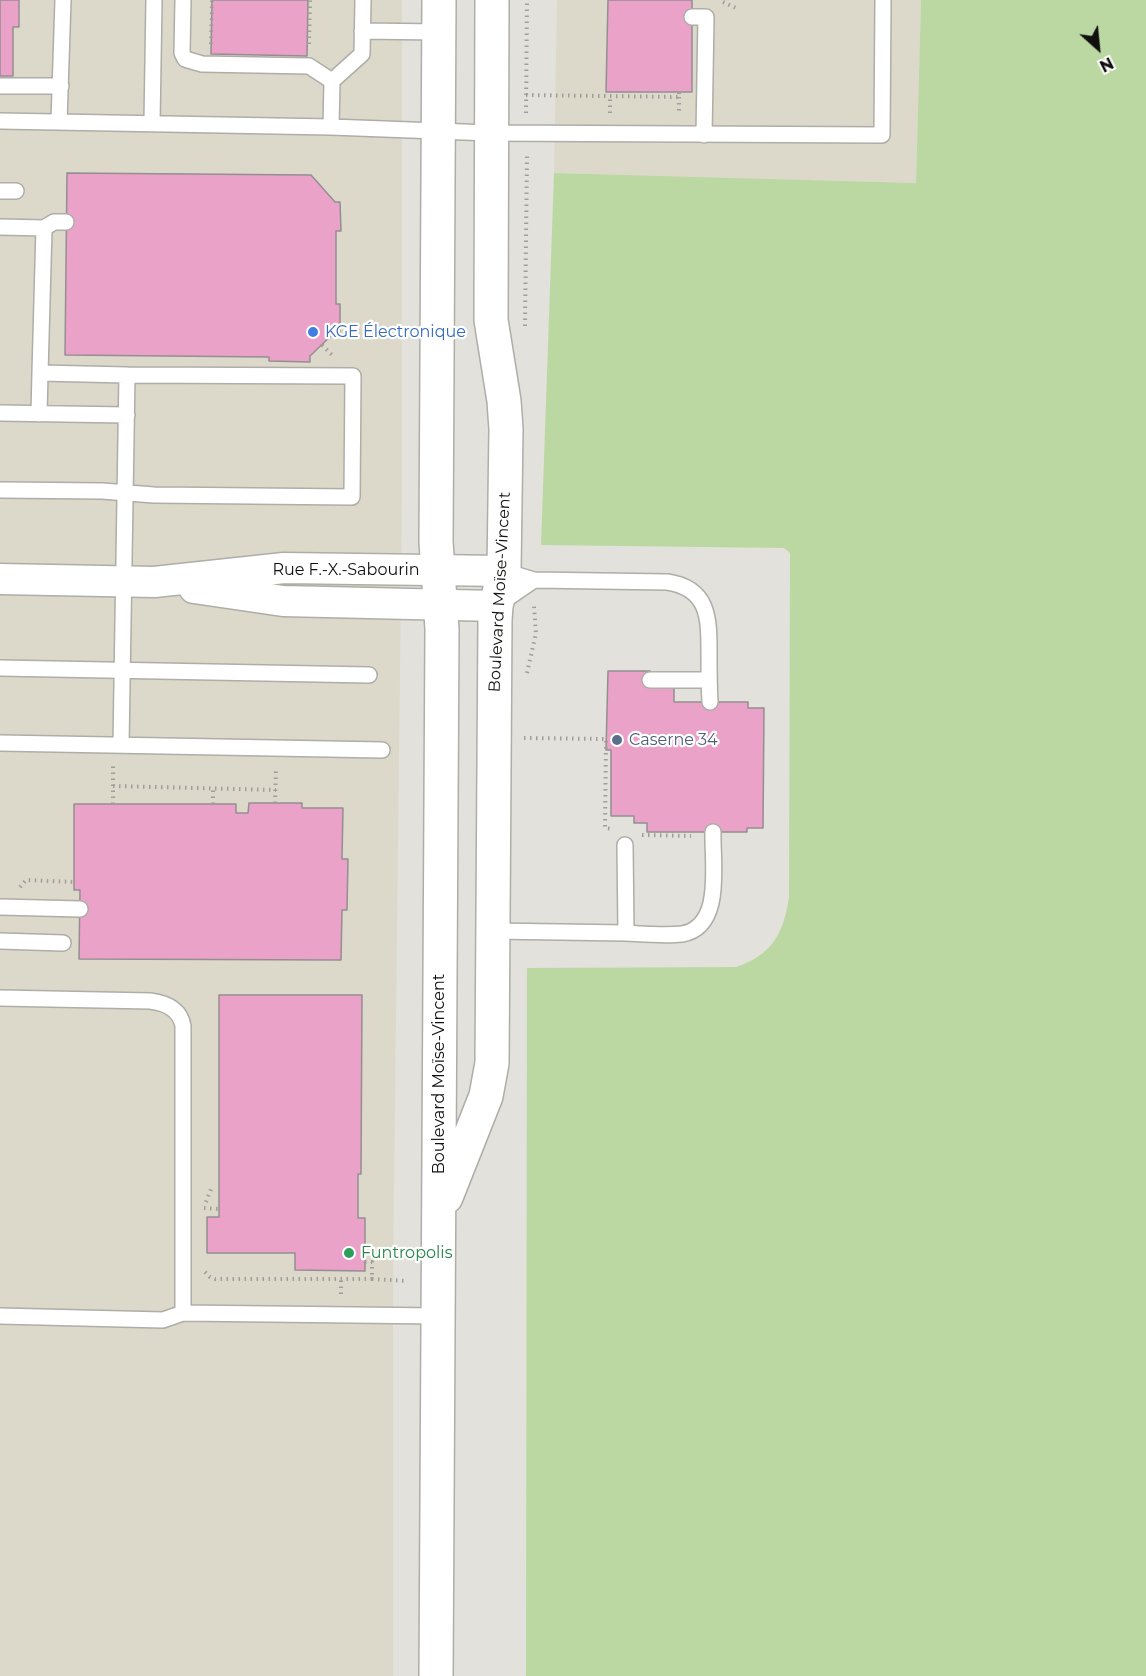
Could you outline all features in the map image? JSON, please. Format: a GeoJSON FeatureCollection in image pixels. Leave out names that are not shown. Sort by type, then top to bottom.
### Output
{"type":"FeatureCollection","features":[{"type":"Feature","properties":{"kind":"street","name":"Boulevard Moïse-Vincent"},"geometry":{"type":"LineString","coordinates":[[436,1676],[442,629],[437,570],[439,0]]}},
{"type":"Feature","properties":{"kind":"street","name":"Boulevard Moïse-Vincent"},"geometry":{"type":"LineString","coordinates":[[439,1212],[486,1096],[491,1077],[496,606],[519,575],[502,392],[491,320],[492,0]]}},
{"type":"Feature","properties":{"kind":"street","name":"Rue F.-X.-Sabourin"},"geometry":{"type":"LineString","coordinates":[[154,582],[284,568],[437,570],[519,575]]}},
{"type":"Feature","properties":{"kind":"street","name":"Rue F.-X.-Sabourin"},"geometry":{"type":"LineString","coordinates":[[0,579],[154,582],[283,601],[496,606]]}},
{"type":"Feature","properties":{"kind":"lane"},"geometry":{"type":"LineString","coordinates":[[59,122],[63,0]]}},
{"type":"Feature","properties":{"kind":"lane"},"geometry":{"type":"LineString","coordinates":[[152,123],[154,0]]}},
{"type":"Feature","properties":{"kind":"lane"},"geometry":{"type":"LineString","coordinates":[[183,0],[182,53],[185,59],[202,64],[309,66],[332,81]]}},
{"type":"Feature","properties":{"kind":"lane"},"geometry":{"type":"LineString","coordinates":[[331,127],[332,81],[362,54],[363,0]]}},
{"type":"Feature","properties":{"kind":"lane"},"geometry":{"type":"LineString","coordinates":[[0,121],[331,127],[490,133],[882,135],[883,0]]}},
{"type":"Feature","properties":{"kind":"lane"},"geometry":{"type":"LineString","coordinates":[[692,17],[706,17],[704,135]]}},
{"type":"Feature","properties":{"kind":"lane"},"geometry":{"type":"LineString","coordinates":[[362,31],[439,32]]}},
{"type":"Feature","properties":{"kind":"lane"},"geometry":{"type":"LineString","coordinates":[[0,86],[60,86]]}},
{"type":"Feature","properties":{"kind":"lane"},"geometry":{"type":"LineString","coordinates":[[0,191],[16,191]]}},
{"type":"Feature","properties":{"kind":"lane"},"geometry":{"type":"LineString","coordinates":[[0,227],[44,228],[54,222],[66,222]]}},
{"type":"Feature","properties":{"kind":"lane"},"geometry":{"type":"LineString","coordinates":[[39,414],[44,228]]}},
{"type":"Feature","properties":{"kind":"lane"},"geometry":{"type":"LineString","coordinates":[[0,490],[102,491],[125,494],[352,496],[353,376],[40,373]]}},
{"type":"Feature","properties":{"kind":"lane"},"geometry":{"type":"LineString","coordinates":[[121,745],[127,375]]}},
{"type":"Feature","properties":{"kind":"lane"},"geometry":{"type":"LineString","coordinates":[[0,413],[127,415]]}},
{"type":"Feature","properties":{"kind":"lane"},"geometry":{"type":"LineString","coordinates":[[519,575],[667,582],[690,590],[701,601],[708,616],[710,702]]}},
{"type":"Feature","properties":{"kind":"lane"},"geometry":{"type":"LineString","coordinates":[[0,668],[369,675]]}},
{"type":"Feature","properties":{"kind":"lane"},"geometry":{"type":"LineString","coordinates":[[650,680],[709,680]]}},
{"type":"Feature","properties":{"kind":"lane"},"geometry":{"type":"LineString","coordinates":[[0,743],[382,750]]}},
{"type":"Feature","properties":{"kind":"lane"},"geometry":{"type":"LineString","coordinates":[[493,931],[681,934],[700,925],[712,904],[713,832]]}},
{"type":"Feature","properties":{"kind":"lane"},"geometry":{"type":"LineString","coordinates":[[625,845],[626,933]]}},
{"type":"Feature","properties":{"kind":"lane"},"geometry":{"type":"LineString","coordinates":[[1,906],[80,909]]}},
{"type":"Feature","properties":{"kind":"lane"},"geometry":{"type":"LineString","coordinates":[[0,941],[63,943]]}},
{"type":"Feature","properties":{"kind":"lane"},"geometry":{"type":"LineString","coordinates":[[0,998],[150,1001],[160,1002],[180,1015],[183,1026],[183,1313]]}},
{"type":"Feature","properties":{"kind":"lane"},"geometry":{"type":"LineString","coordinates":[[0,1316],[163,1320],[183,1313],[438,1316]]}},
{"type":"Feature","properties":{"kind":"path"},"geometry":{"type":"LineString","coordinates":[[309,45],[310,0]]}},
{"type":"Feature","properties":{"kind":"path"},"geometry":{"type":"LineString","coordinates":[[526,115],[527,0]]}},
{"type":"Feature","properties":{"kind":"path"},"geometry":{"type":"LineString","coordinates":[[721,1],[736,8]]}},
{"type":"Feature","properties":{"kind":"path"},"geometry":{"type":"LineString","coordinates":[[526,95],[679,97],[679,92]]}},
{"type":"Feature","properties":{"kind":"path"},"geometry":{"type":"LineString","coordinates":[[526,335],[527,154]]}},
{"type":"Feature","properties":{"kind":"path"},"geometry":{"type":"LineString","coordinates":[[523,738],[606,739],[605,828],[615,829]]}},
{"type":"Feature","properties":{"kind":"path"},"geometry":{"type":"LineString","coordinates":[[113,759],[113,804]]}},
{"type":"Feature","properties":{"kind":"path"},"geometry":{"type":"LineString","coordinates":[[275,803],[276,762]]}},
{"type":"Feature","properties":{"kind":"path"},"geometry":{"type":"LineString","coordinates":[[113,786],[276,790]]}},
{"type":"Feature","properties":{"kind":"path"},"geometry":{"type":"LineString","coordinates":[[213,789],[213,804]]}},
{"type":"Feature","properties":{"kind":"path"},"geometry":{"type":"LineString","coordinates":[[642,822],[642,836],[673,836]]}},
{"type":"Feature","properties":{"kind":"path"},"geometry":{"type":"LineString","coordinates":[[634,828],[642,828]]}},
{"type":"Feature","properties":{"kind":"path"},"geometry":{"type":"LineString","coordinates":[[26,880],[74,882]]}},
{"type":"Feature","properties":{"kind":"path"},"geometry":{"type":"LineString","coordinates":[[203,1214],[211,1189]]}},
{"type":"Feature","properties":{"kind":"path"},"geometry":{"type":"LineString","coordinates":[[204,1208],[219,1209]]}},
{"type":"Feature","properties":{"kind":"path"},"geometry":{"type":"LineString","coordinates":[[365,1262],[372,1262],[372,1279]]}},
{"type":"Feature","properties":{"kind":"path"},"geometry":{"type":"LineString","coordinates":[[203,1270],[206,1275],[215,1279],[408,1281]]}},
{"type":"Feature","properties":{"kind":"shaded area"},"geometry":{"type":"Polygon","coordinates":[[[0,0],[402,0],[402,502],[393,1272],[393,1676],[0,1676],[0,0]]]}},
{"type":"Feature","properties":{"kind":"shaded area"},"geometry":{"type":"Polygon","coordinates":[[[557,0],[921,0],[916,183],[554,173],[557,0]]]}},
{"type":"Feature","properties":{"kind":"green space"},"geometry":{"type":"Polygon","coordinates":[[[921,0],[1146,0],[1146,1676],[526,1676],[527,968],[736,967],[759,956],[774,941],[784,921],[789,897],[790,553],[784,548],[541,545],[554,173],[916,183],[921,0]]]}},
{"type":"Feature","properties":{"kind":"building"},"geometry":{"type":"Polygon","coordinates":[[[0,0],[19,0],[19,27],[13,27],[13,76],[0,76],[0,0]]]}},
{"type":"Feature","properties":{"kind":"building"},"geometry":{"type":"Polygon","coordinates":[[[212,0],[308,0],[307,56],[211,54],[212,0]]]}},
{"type":"Feature","properties":{"kind":"building"},"geometry":{"type":"Polygon","coordinates":[[[608,0],[692,0],[692,92],[606,92],[608,0]]]}},
{"type":"Feature","properties":{"kind":"building"},"geometry":{"type":"Polygon","coordinates":[[[67,173],[311,175],[335,202],[340,202],[341,231],[336,231],[336,304],[340,304],[340,332],[335,332],[310,356],[310,362],[269,361],[269,357],[65,355],[67,173]]]}},
{"type":"Feature","properties":{"kind":"building"},"geometry":{"type":"Polygon","coordinates":[[[608,671],[650,671],[650,687],[674,687],[674,702],[748,702],[748,708],[764,708],[763,828],[747,828],[747,832],[647,832],[647,823],[634,823],[634,816],[611,816],[611,750],[606,750],[608,671]]]}},
{"type":"Feature","properties":{"kind":"building"},"geometry":{"type":"Polygon","coordinates":[[[249,803],[302,803],[302,808],[343,808],[342,859],[348,859],[347,910],[342,910],[341,960],[79,959],[80,890],[74,890],[74,804],[236,804],[236,813],[248,813],[249,803]]]}},
{"type":"Feature","properties":{"kind":"building"},"geometry":{"type":"Polygon","coordinates":[[[219,995],[362,995],[361,1174],[358,1174],[358,1218],[365,1218],[365,1271],[295,1270],[295,1253],[207,1253],[207,1217],[219,1217],[219,995]]]}},
{"type":"Feature","properties":{"kind":"place","name":"KGE Électronique"},"geometry":{"type":"Point","coordinates":[313,332]}},
{"type":"Feature","properties":{"kind":"place","name":"Caserne 34"},"geometry":{"type":"Point","coordinates":[617,740]}},
{"type":"Feature","properties":{"kind":"place","name":"Funtropolis"},"geometry":{"type":"Point","coordinates":[349,1253]}}]}
